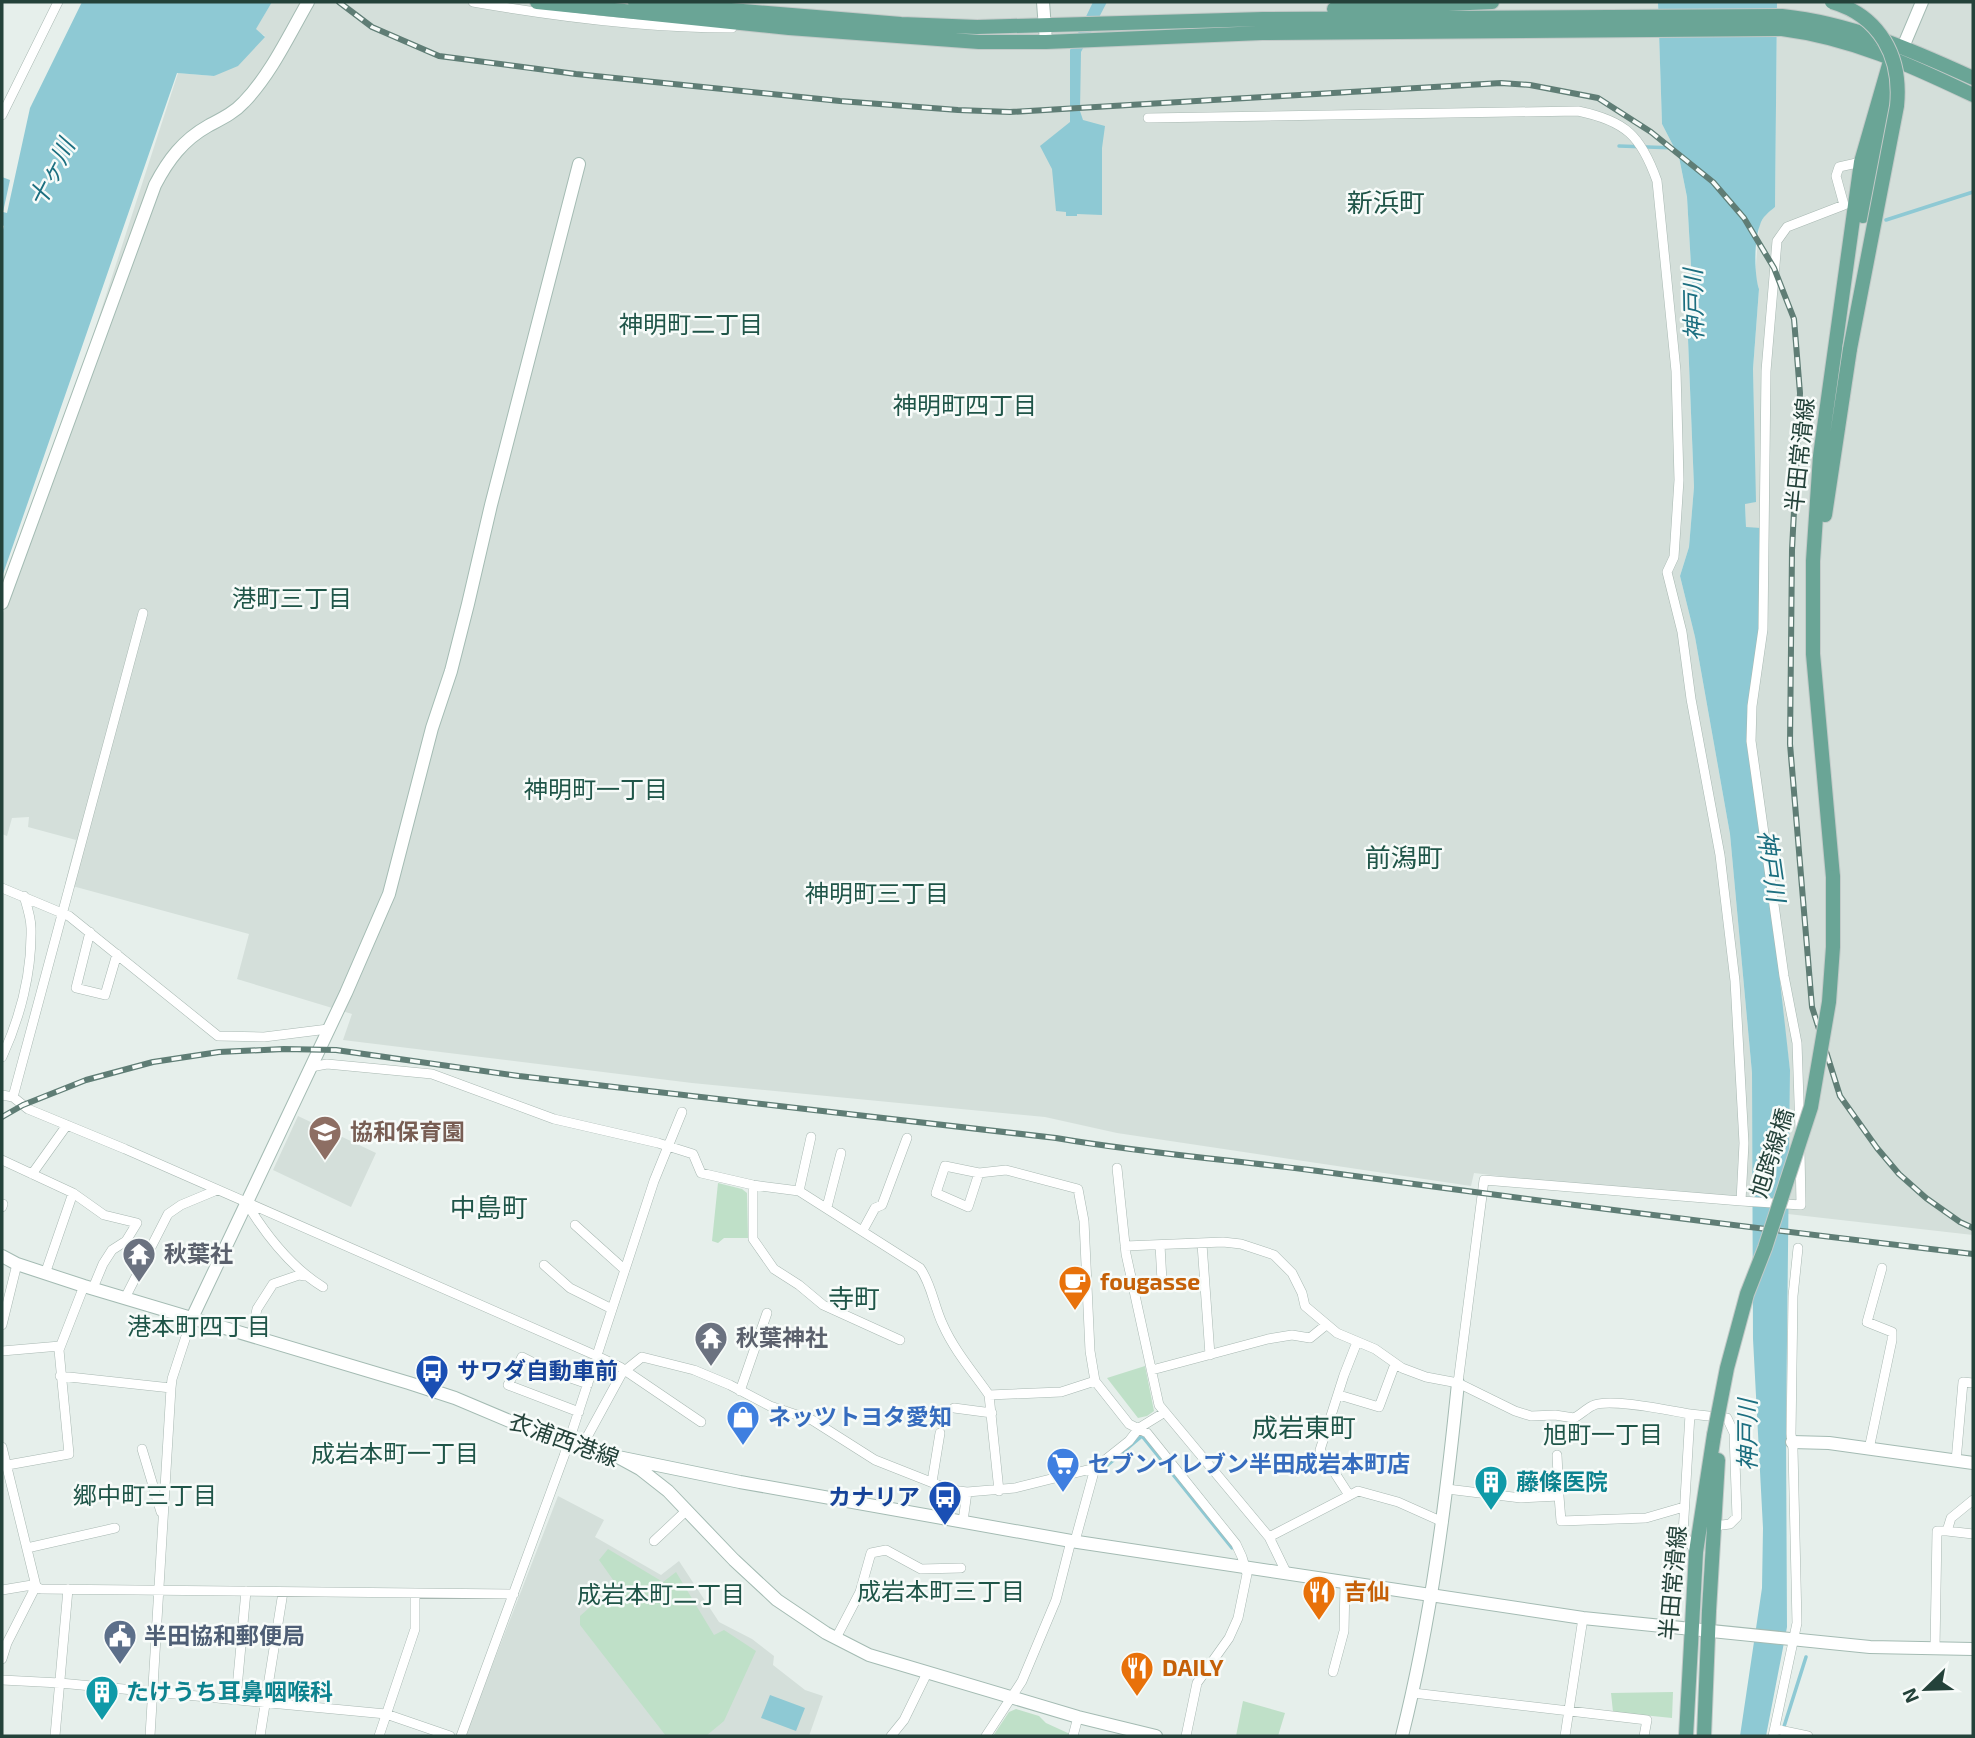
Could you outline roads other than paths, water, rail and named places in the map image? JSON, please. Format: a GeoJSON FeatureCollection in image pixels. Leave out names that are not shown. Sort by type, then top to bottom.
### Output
{"type":"FeatureCollection","features":[{"type":"Feature","properties":{"kind":"main road"},"geometry":{"type":"LineString","coordinates":[[537,2],[789,22],[913,25],[1063,25],[1264,19],[1782,22],[1839,39],[1898,52],[1973,78]]}},
{"type":"Feature","properties":{"kind":"main road"},"geometry":{"type":"LineString","coordinates":[[635,2],[979,42],[1637,23]]}},
{"type":"Feature","properties":{"kind":"main road"},"geometry":{"type":"LineString","coordinates":[[1264,19],[1319,10],[1492,2]]}},
{"type":"Feature","properties":{"kind":"main road"},"geometry":{"type":"LineString","coordinates":[[1825,515],[1850,349],[1897,106],[1898,81],[1893,55],[1881,33],[1863,16],[1832,2]]}},
{"type":"Feature","properties":{"kind":"main road"},"geometry":{"type":"LineString","coordinates":[[1898,52],[1973,95]]}},
{"type":"Feature","properties":{"kind":"main road","name":"半田常滑線"},"geometry":{"type":"LineString","coordinates":[[1835,877],[1813,654],[1813,561],[1820,456],[1861,162],[1898,52]]}},
{"type":"Feature","properties":{"kind":"main road","name":"半田常滑線"},"geometry":{"type":"LineString","coordinates":[[1835,877],[1820,662],[1829,458],[1849,301],[1872,162],[1898,52]]}},
{"type":"Feature","properties":{"kind":"main road","name":"旭跨線橋"},"geometry":{"type":"LineString","coordinates":[[1717,1435],[1727,1368],[1747,1294],[1765,1248],[1811,1107],[1829,1002],[1835,877]]}},
{"type":"Feature","properties":{"kind":"main road","name":"半田常滑線"},"geometry":{"type":"LineString","coordinates":[[1704,1736],[1717,1435]]}},
{"type":"Feature","properties":{"kind":"main road","name":"半田常滑線"},"geometry":{"type":"LineString","coordinates":[[1686,1736],[1696,1552],[1717,1435]]}},
{"type":"Feature","properties":{"kind":"street"},"geometry":{"type":"LineString","coordinates":[[2,115],[58,2]]}},
{"type":"Feature","properties":{"kind":"street"},"geometry":{"type":"LineString","coordinates":[[2,603],[155,185],[167,163],[183,144],[206,127],[229,115],[244,102],[264,77],[308,2]]}},
{"type":"Feature","properties":{"kind":"street"},"geometry":{"type":"LineString","coordinates":[[473,2],[613,22],[684,28],[789,22]]}},
{"type":"Feature","properties":{"kind":"street"},"geometry":{"type":"LineString","coordinates":[[716,2],[789,22]]}},
{"type":"Feature","properties":{"kind":"street"},"geometry":{"type":"LineString","coordinates":[[1043,2],[1046,42]]}},
{"type":"Feature","properties":{"kind":"street"},"geometry":{"type":"LineString","coordinates":[[1898,52],[1922,2]]}},
{"type":"Feature","properties":{"kind":"street"},"geometry":{"type":"LineString","coordinates":[[1148,118],[1578,111],[1600,115],[1621,126],[1638,139],[1648,157],[1657,181],[1676,371],[1679,480],[1674,557],[1667,572],[1682,632],[1691,699],[1720,855],[1735,981],[1744,1143],[1741,1201]]}},
{"type":"Feature","properties":{"kind":"street"},"geometry":{"type":"LineString","coordinates":[[1402,1736],[1432,1595],[1443,1522],[1484,1180],[1801,1205],[1799,1066],[1755,775],[1750,723],[1763,629],[1766,371],[1773,268],[1779,235],[1787,227],[1844,205],[1836,176],[1839,167],[1861,162]]}},
{"type":"Feature","properties":{"kind":"street"},"geometry":{"type":"LineString","coordinates":[[150,1736],[171,1388],[192,1318],[311,1067],[389,894],[432,728],[468,604],[579,164]]}},
{"type":"Feature","properties":{"kind":"street"},"geometry":{"type":"LineString","coordinates":[[13,1097],[143,612]]}},
{"type":"Feature","properties":{"kind":"street"},"geometry":{"type":"LineString","coordinates":[[2,888],[61,912],[90,932],[218,1035],[264,1037],[328,1029]]}},
{"type":"Feature","properties":{"kind":"street"},"geometry":{"type":"LineString","coordinates":[[2,1057],[13,1032],[28,967],[31,927],[24,896]]}},
{"type":"Feature","properties":{"kind":"street"},"geometry":{"type":"LineString","coordinates":[[90,932],[76,988],[105,995],[117,954]]}},
{"type":"Feature","properties":{"kind":"street"},"geometry":{"type":"LineString","coordinates":[[311,1067],[327,1064],[432,1074],[554,1119],[693,1154],[701,1173],[715,1178],[799,1191],[827,1206],[920,1268],[926,1276],[951,1341],[989,1395],[999,1491]]}},
{"type":"Feature","properties":{"kind":"street"},"geometry":{"type":"LineString","coordinates":[[2,1095],[13,1097],[28,1109],[597,1356],[625,1370],[701,1422]]}},
{"type":"Feature","properties":{"kind":"street"},"geometry":{"type":"LineString","coordinates":[[575,1446],[579,1412],[667,1146],[682,1112]]}},
{"type":"Feature","properties":{"kind":"street"},"geometry":{"type":"LineString","coordinates":[[32,1174],[66,1125]]}},
{"type":"Feature","properties":{"kind":"street"},"geometry":{"type":"LineString","coordinates":[[799,1191],[811,1137]]}},
{"type":"Feature","properties":{"kind":"street"},"geometry":{"type":"LineString","coordinates":[[863,1230],[875,1209],[882,1205],[907,1138]]}},
{"type":"Feature","properties":{"kind":"street"},"geometry":{"type":"LineString","coordinates":[[827,1206],[841,1153]]}},
{"type":"Feature","properties":{"kind":"street"},"geometry":{"type":"LineString","coordinates":[[2,1160],[73,1193],[104,1216],[137,1223],[126,1241],[111,1250],[60,1346],[60,1376],[69,1454],[4,1466]]}},
{"type":"Feature","properties":{"kind":"street"},"geometry":{"type":"LineString","coordinates":[[979,1173],[968,1208],[936,1193],[945,1166],[979,1173],[1006,1170],[1079,1189],[1088,1268],[1090,1351],[1095,1381],[1129,1424],[1147,1433],[1236,1544],[1245,1566],[1247,1574],[1234,1628],[1197,1683],[1186,1736]]}},
{"type":"Feature","properties":{"kind":"street"},"geometry":{"type":"LineString","coordinates":[[1117,1168],[1125,1246],[1156,1395],[1165,1412],[1269,1536],[1286,1572]]}},
{"type":"Feature","properties":{"kind":"street"},"geometry":{"type":"LineString","coordinates":[[752,1185],[753,1239],[774,1269],[799,1285],[822,1306],[900,1340]]}},
{"type":"Feature","properties":{"kind":"street"},"geometry":{"type":"LineString","coordinates":[[125,1298],[168,1214],[181,1205],[217,1189]]}},
{"type":"Feature","properties":{"kind":"street"},"geometry":{"type":"LineString","coordinates":[[45,1274],[73,1193]]}},
{"type":"Feature","properties":{"kind":"street"},"geometry":{"type":"LineString","coordinates":[[246,1203],[259,1224],[305,1276],[323,1287]]}},
{"type":"Feature","properties":{"kind":"street"},"geometry":{"type":"LineString","coordinates":[[575,1225],[625,1270]]}},
{"type":"Feature","properties":{"kind":"street"},"geometry":{"type":"LineString","coordinates":[[1125,1246],[1223,1242],[1241,1244],[1274,1255],[1292,1273],[1305,1306],[1337,1333],[1375,1349],[1395,1364],[1426,1377],[1458,1383],[1494,1402],[1531,1416],[1555,1415],[1574,1418],[1593,1405],[1607,1404],[1727,1418],[1734,1433],[1737,1517],[1730,1524],[1714,1526]]}},
{"type":"Feature","properties":{"kind":"street"},"geometry":{"type":"LineString","coordinates":[[1202,1244],[1210,1355]]}},
{"type":"Feature","properties":{"kind":"street"},"geometry":{"type":"LineString","coordinates":[[1160,1245],[1162,1281]]}},
{"type":"Feature","properties":{"kind":"street"},"geometry":{"type":"LineString","coordinates":[[1798,1248],[1793,1296],[1792,1442],[1797,1623],[1778,1732],[1808,1736]]}},
{"type":"Feature","properties":{"kind":"street","name":"衣浦西港線"},"geometry":{"type":"LineString","coordinates":[[2,1256],[45,1274],[455,1398],[575,1446],[618,1457],[659,1483],[777,1601],[836,1638],[869,1655],[927,1673],[1078,1717],[1156,1736]]}},
{"type":"Feature","properties":{"kind":"street"},"geometry":{"type":"LineString","coordinates":[[2,1325],[17,1264]]}},
{"type":"Feature","properties":{"kind":"street"},"geometry":{"type":"LineString","coordinates":[[544,1265],[570,1287],[612,1309]]}},
{"type":"Feature","properties":{"kind":"street"},"geometry":{"type":"LineString","coordinates":[[1869,1449],[1892,1340],[1892,1332],[1867,1322],[1882,1268]]}},
{"type":"Feature","properties":{"kind":"street"},"geometry":{"type":"LineString","coordinates":[[251,1336],[257,1309],[272,1284],[299,1275],[305,1276]]}},
{"type":"Feature","properties":{"kind":"street"},"geometry":{"type":"LineString","coordinates":[[740,1391],[767,1313]]}},
{"type":"Feature","properties":{"kind":"street"},"geometry":{"type":"LineString","coordinates":[[1152,1370],[1268,1339],[1292,1335],[1310,1338],[1326,1325]]}},
{"type":"Feature","properties":{"kind":"street"},"geometry":{"type":"LineString","coordinates":[[1349,1496],[1320,1450],[1357,1342]]}},
{"type":"Feature","properties":{"kind":"street"},"geometry":{"type":"LineString","coordinates":[[2,1351],[60,1346]]}},
{"type":"Feature","properties":{"kind":"street"},"geometry":{"type":"LineString","coordinates":[[579,1412],[508,1385],[522,1357],[588,1384]]}},
{"type":"Feature","properties":{"kind":"street"},"geometry":{"type":"LineString","coordinates":[[461,1736],[514,1594],[575,1446],[625,1370],[642,1357],[694,1370],[770,1406],[812,1420],[874,1460],[951,1490],[967,1492],[999,1491],[1095,1468],[1129,1441],[1139,1428],[1165,1412]]}},
{"type":"Feature","properties":{"kind":"street"},"geometry":{"type":"LineString","coordinates":[[1339,1395],[1379,1407],[1395,1364]]}},
{"type":"Feature","properties":{"kind":"street"},"geometry":{"type":"LineString","coordinates":[[60,1376],[171,1388]]}},
{"type":"Feature","properties":{"kind":"street"},"geometry":{"type":"LineString","coordinates":[[989,1395],[1061,1392],[1095,1381]]}},
{"type":"Feature","properties":{"kind":"street"},"geometry":{"type":"LineString","coordinates":[[1956,1461],[1963,1382],[1973,1383]]}},
{"type":"Feature","properties":{"kind":"street"},"geometry":{"type":"LineString","coordinates":[[954,1408],[992,1413]]}},
{"type":"Feature","properties":{"kind":"street"},"geometry":{"type":"LineString","coordinates":[[1690,1414],[1683,1534],[1696,1552]]}},
{"type":"Feature","properties":{"kind":"street"},"geometry":{"type":"LineString","coordinates":[[932,1482],[940,1433]]}},
{"type":"Feature","properties":{"kind":"street"},"geometry":{"type":"LineString","coordinates":[[1792,1442],[1973,1463]]}},
{"type":"Feature","properties":{"kind":"street"},"geometry":{"type":"LineString","coordinates":[[2,1447],[4,1466],[36,1586],[7,1643],[2,1659]]}},
{"type":"Feature","properties":{"kind":"street"},"geometry":{"type":"LineString","coordinates":[[142,1449],[163,1517]]}},
{"type":"Feature","properties":{"kind":"street"},"geometry":{"type":"LineString","coordinates":[[1557,1455],[1561,1521],[1646,1518],[1684,1507]]}},
{"type":"Feature","properties":{"kind":"street"},"geometry":{"type":"LineString","coordinates":[[618,1457],[1073,1541],[1583,1618],[1870,1647],[1973,1649]]}},
{"type":"Feature","properties":{"kind":"street"},"geometry":{"type":"LineString","coordinates":[[659,1483],[656,1475],[659,1469],[666,1466]]}},
{"type":"Feature","properties":{"kind":"street"},"geometry":{"type":"LineString","coordinates":[[986,1736],[1023,1681],[1056,1600],[1095,1468]]}},
{"type":"Feature","properties":{"kind":"street"},"geometry":{"type":"LineString","coordinates":[[1447,1489],[1521,1498],[1559,1496]]}},
{"type":"Feature","properties":{"kind":"street"},"geometry":{"type":"LineString","coordinates":[[963,1521],[967,1492]]}},
{"type":"Feature","properties":{"kind":"street"},"geometry":{"type":"LineString","coordinates":[[1269,1536],[1358,1492],[1376,1495],[1443,1522]]}},
{"type":"Feature","properties":{"kind":"street"},"geometry":{"type":"LineString","coordinates":[[1947,1531],[1951,1518],[1973,1500]]}},
{"type":"Feature","properties":{"kind":"street"},"geometry":{"type":"LineString","coordinates":[[654,1541],[687,1510]]}},
{"type":"Feature","properties":{"kind":"street"},"geometry":{"type":"LineString","coordinates":[[27,1548],[116,1528]]}},
{"type":"Feature","properties":{"kind":"street"},"geometry":{"type":"LineString","coordinates":[[1935,1648],[1937,1531],[1973,1534]]}},
{"type":"Feature","properties":{"kind":"street"},"geometry":{"type":"LineString","coordinates":[[836,1638],[860,1592],[871,1553],[886,1550],[921,1569],[961,1568]]}},
{"type":"Feature","properties":{"kind":"street"},"geometry":{"type":"LineString","coordinates":[[1333,1672],[1344,1631],[1345,1581]]}},
{"type":"Feature","properties":{"kind":"street"},"geometry":{"type":"LineString","coordinates":[[2,1590],[36,1586],[41,1589],[514,1594]]}},
{"type":"Feature","properties":{"kind":"street"},"geometry":{"type":"LineString","coordinates":[[55,1736],[68,1589]]}},
{"type":"Feature","properties":{"kind":"street"},"geometry":{"type":"LineString","coordinates":[[236,1699],[246,1591]]}},
{"type":"Feature","properties":{"kind":"street"},"geometry":{"type":"LineString","coordinates":[[260,1736],[283,1592]]}},
{"type":"Feature","properties":{"kind":"street"},"geometry":{"type":"LineString","coordinates":[[379,1736],[415,1629],[415,1592]]}},
{"type":"Feature","properties":{"kind":"street"},"geometry":{"type":"LineString","coordinates":[[1565,1736],[1583,1618]]}},
{"type":"Feature","properties":{"kind":"street"},"geometry":{"type":"LineString","coordinates":[[891,1736],[904,1720],[927,1673]]}},
{"type":"Feature","properties":{"kind":"street"},"geometry":{"type":"LineString","coordinates":[[2,1680],[60,1683],[386,1714],[450,1736]]}},
{"type":"Feature","properties":{"kind":"street"},"geometry":{"type":"LineString","coordinates":[[1413,1693],[1647,1720],[1644,1736]]}},
{"type":"Feature","properties":{"kind":"street"},"geometry":{"type":"LineString","coordinates":[[1073,1736],[1078,1717]]}},
{"type":"Feature","properties":{"kind":"water","name":"十ヶ川"},"geometry":{"type":"Polygon","coordinates":[[[82,2],[272,2],[256,29],[265,37],[238,66],[214,76],[177,73],[2,577],[2,177],[10,180],[3,212],[7,213],[30,108],[82,2]]]}},
{"type":"Feature","properties":{"kind":"water"},"geometry":{"type":"Polygon","coordinates":[[[1093,2],[1107,2],[1081,52],[1080,111],[1083,120],[1105,126],[1102,148],[1102,215],[1066,216],[1066,212],[1056,211],[1052,169],[1040,146],[1070,122],[1070,50],[1093,2]]]}},
{"type":"Feature","properties":{"kind":"water","name":"神戸川"},"geometry":{"type":"Polygon","coordinates":[[[1658,2],[1777,2],[1775,207],[1761,222],[1756,248],[1759,289],[1753,369],[1756,502],[1745,504],[1746,527],[1761,528],[1759,629],[1747,724],[1748,753],[1767,866],[1790,1070],[1787,1627],[1766,1736],[1740,1736],[1762,1588],[1763,1528],[1753,1339],[1752,1073],[1730,834],[1695,637],[1680,576],[1689,547],[1694,487],[1688,339],[1693,300],[1687,197],[1679,157],[1662,124],[1658,2]]]}},
{"type":"Feature","properties":{"kind":"water"},"geometry":{"type":"Polygon","coordinates":[[[770,1695],[805,1708],[796,1731],[761,1718],[770,1695]]]}},
{"type":"Feature","properties":{"kind":"waterway"},"geometry":{"type":"LineString","coordinates":[[1619,146],[1676,148]]}},
{"type":"Feature","properties":{"kind":"waterway"},"geometry":{"type":"LineString","coordinates":[[1886,220],[1973,192]]}},
{"type":"Feature","properties":{"kind":"waterway"},"geometry":{"type":"LineString","coordinates":[[1103,1469],[1142,1436],[1232,1548]]}},
{"type":"Feature","properties":{"kind":"waterway"},"geometry":{"type":"LineString","coordinates":[[1781,1736],[1806,1657]]}},
{"type":"Feature","properties":{"kind":"railway"},"geometry":{"type":"LineString","coordinates":[[339,2],[372,27],[439,56],[576,74],[840,101],[1010,112],[1501,83],[1530,85],[1598,98],[1651,132],[1713,182],[1744,218],[1774,268],[1794,319],[1800,393],[1792,550],[1790,744],[1812,1007],[1840,1096],[1877,1148],[1899,1174],[1926,1198],[1973,1228]]}},
{"type":"Feature","properties":{"kind":"railway"},"geometry":{"type":"LineString","coordinates":[[2,1117],[23,1105],[86,1080],[153,1062],[219,1052],[336,1050],[519,1076],[1056,1138],[1973,1254]]}},
{"type":"Feature","properties":{"kind":"place","name":"協和保育園"},"geometry":{"type":"Point","coordinates":[325,1162]}},
{"type":"Feature","properties":{"kind":"place","name":"秋葉社"},"geometry":{"type":"Point","coordinates":[139,1284]}},
{"type":"Feature","properties":{"kind":"place","name":"fougasse"},"geometry":{"type":"Point","coordinates":[1075,1312]}},
{"type":"Feature","properties":{"kind":"place","name":"秋葉神社"},"geometry":{"type":"Point","coordinates":[711,1368]}},
{"type":"Feature","properties":{"kind":"place","name":"サワダ自動車前"},"geometry":{"type":"Point","coordinates":[432,1401]}},
{"type":"Feature","properties":{"kind":"place","name":"ネッツトヨタ愛知"},"geometry":{"type":"Point","coordinates":[743,1447]}},
{"type":"Feature","properties":{"kind":"place","name":"セブンイレブン半田成岩本町店"},"geometry":{"type":"Point","coordinates":[1063,1494]}},
{"type":"Feature","properties":{"kind":"place","name":"藤條医院"},"geometry":{"type":"Point","coordinates":[1491,1512]}},
{"type":"Feature","properties":{"kind":"place","name":"カナリア"},"geometry":{"type":"Point","coordinates":[945,1527]}},
{"type":"Feature","properties":{"kind":"place","name":"吉仙"},"geometry":{"type":"Point","coordinates":[1319,1622]}},
{"type":"Feature","properties":{"kind":"place","name":"半田協和郵便局"},"geometry":{"type":"Point","coordinates":[120,1666]}},
{"type":"Feature","properties":{"kind":"place","name":"DAILY"},"geometry":{"type":"Point","coordinates":[1137,1698]}},
{"type":"Feature","properties":{"kind":"place","name":"たけうち耳鼻咽喉科"},"geometry":{"type":"Point","coordinates":[102,1722]}},
{"type":"Feature","properties":{"kind":"district","name":"新浜町"},"geometry":{"type":"Point","coordinates":[1386,203]}},
{"type":"Feature","properties":{"kind":"district","name":"神明町二丁目"},"geometry":{"type":"Point","coordinates":[691,325]}},
{"type":"Feature","properties":{"kind":"district","name":"神明町四丁目"},"geometry":{"type":"Point","coordinates":[965,406]}},
{"type":"Feature","properties":{"kind":"district","name":"港町三丁目"},"geometry":{"type":"Point","coordinates":[292,599]}},
{"type":"Feature","properties":{"kind":"district","name":"神明町一丁目"},"geometry":{"type":"Point","coordinates":[596,790]}},
{"type":"Feature","properties":{"kind":"district","name":"前潟町"},"geometry":{"type":"Point","coordinates":[1404,858]}},
{"type":"Feature","properties":{"kind":"district","name":"神明町三丁目"},"geometry":{"type":"Point","coordinates":[877,894]}},
{"type":"Feature","properties":{"kind":"district","name":"中島町"},"geometry":{"type":"Point","coordinates":[489,1208]}},
{"type":"Feature","properties":{"kind":"district","name":"寺町"},"geometry":{"type":"Point","coordinates":[854,1299]}},
{"type":"Feature","properties":{"kind":"district","name":"港本町四丁目"},"geometry":{"type":"Point","coordinates":[199,1327]}},
{"type":"Feature","properties":{"kind":"district","name":"成岩東町"},"geometry":{"type":"Point","coordinates":[1304,1428]}},
{"type":"Feature","properties":{"kind":"district","name":"旭町一丁目"},"geometry":{"type":"Point","coordinates":[1603,1435]}},
{"type":"Feature","properties":{"kind":"district","name":"成岩本町一丁目"},"geometry":{"type":"Point","coordinates":[395,1454]}},
{"type":"Feature","properties":{"kind":"district","name":"郷中町三丁目"},"geometry":{"type":"Point","coordinates":[145,1496]}},
{"type":"Feature","properties":{"kind":"district","name":"成岩本町三丁目"},"geometry":{"type":"Point","coordinates":[941,1592]}},
{"type":"Feature","properties":{"kind":"district","name":"成岩本町二丁目"},"geometry":{"type":"Point","coordinates":[661,1595]}}]}
